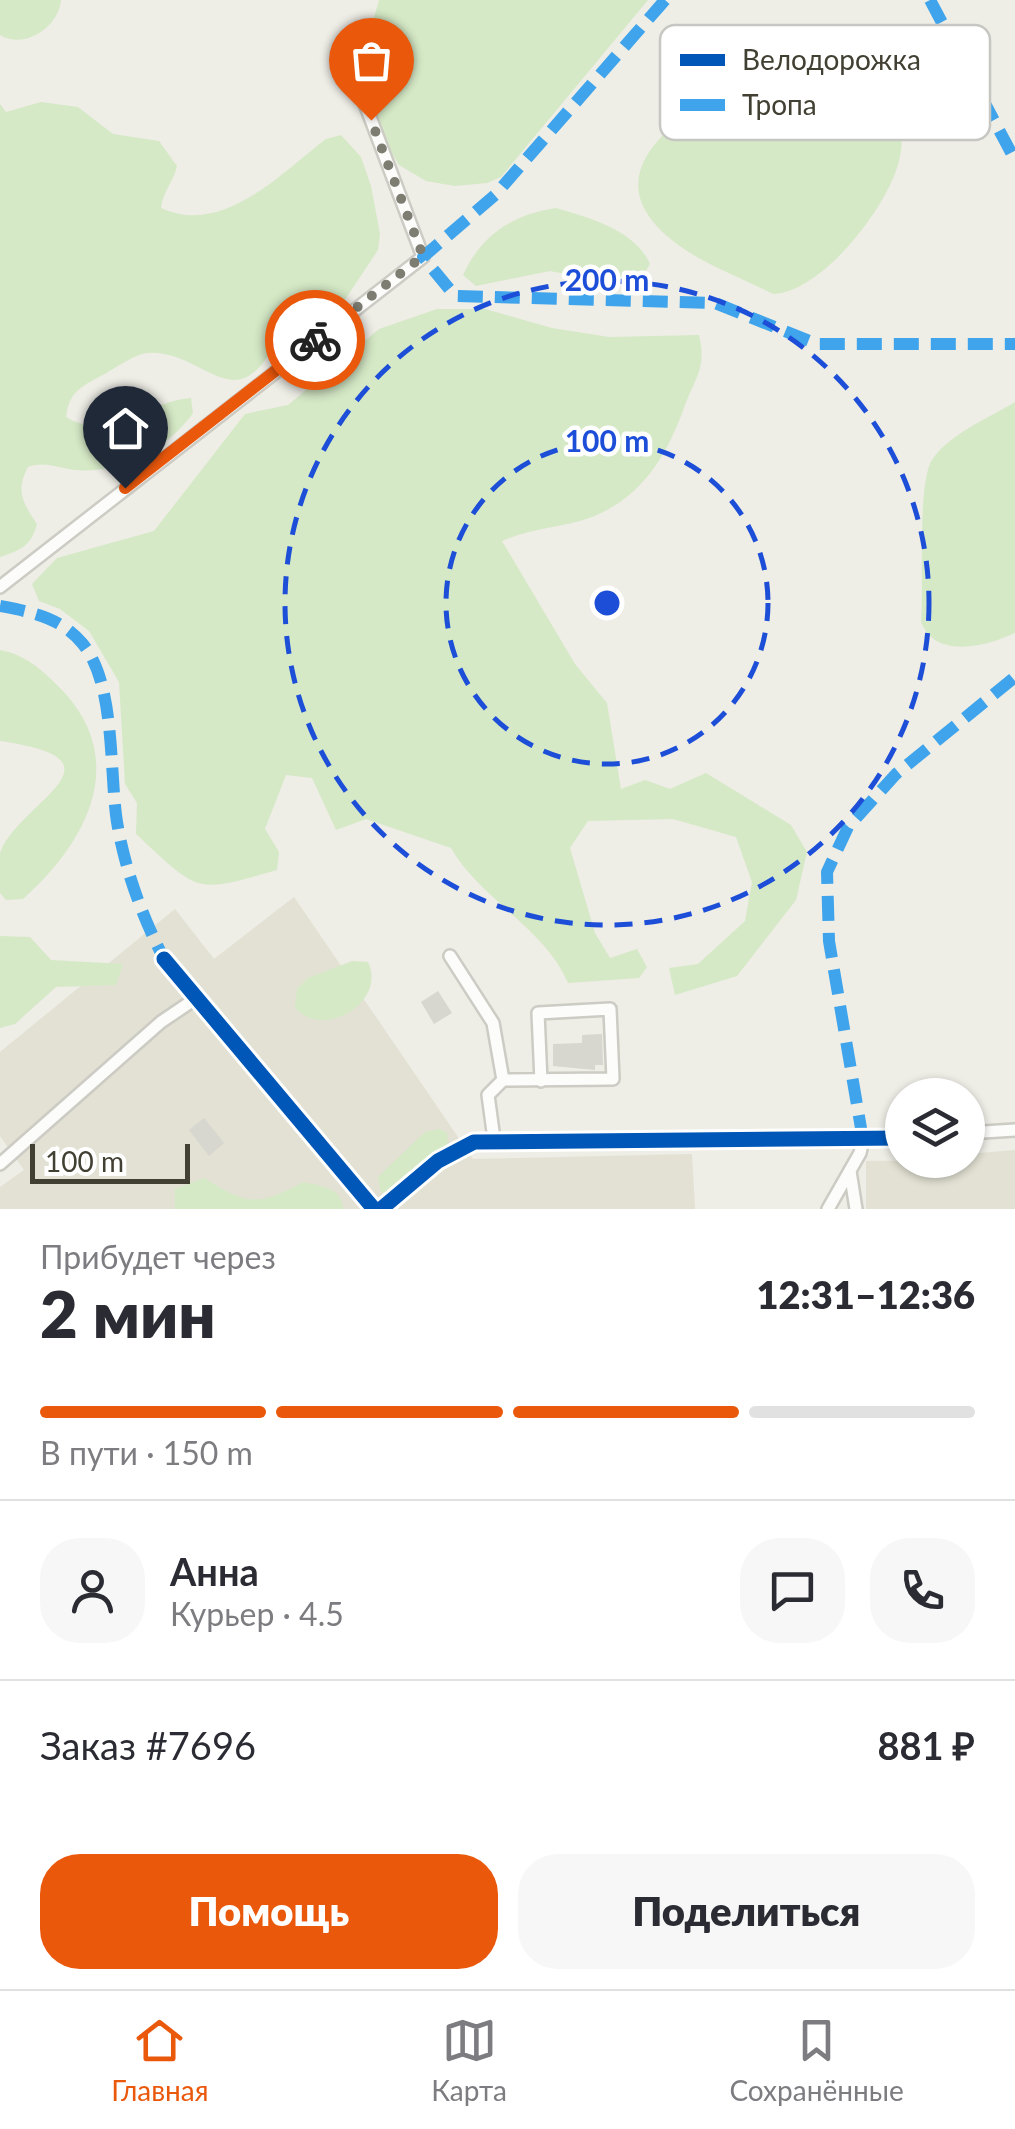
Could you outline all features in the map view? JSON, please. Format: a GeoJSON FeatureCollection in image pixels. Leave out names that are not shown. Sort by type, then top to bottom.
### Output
{"type":"FeatureCollection","features":[{"type":"Feature","properties":{"kind":"street"},"geometry":{"type":"LineString","coordinates":[[0,587],[423,256],[345,51]]}},
{"type":"Feature","properties":{"kind":"street"},"geometry":{"type":"LineString","coordinates":[[450,956],[492,1024],[503,1080]]}},
{"type":"Feature","properties":{"kind":"street"},"geometry":{"type":"LineString","coordinates":[[164,959],[378,1209],[453,1151],[494,1140],[885,1139]]}},
{"type":"Feature","properties":{"kind":"street"},"geometry":{"type":"LineString","coordinates":[[0,1164],[161,1022],[195,999]]}},
{"type":"Feature","properties":{"kind":"street"},"geometry":{"type":"LineString","coordinates":[[494,1140],[488,1095],[503,1080],[541,1081],[612,1079],[610,1009],[538,1013],[541,1081]]}},
{"type":"Feature","properties":{"kind":"street"},"geometry":{"type":"LineString","coordinates":[[985,1132],[1015,1130]]}},
{"type":"Feature","properties":{"kind":"street"},"geometry":{"type":"LineString","coordinates":[[828,1209],[863,1140]]}},
{"type":"Feature","properties":{"kind":"street"},"geometry":{"type":"LineString","coordinates":[[850,1171],[856,1209]]}},
{"type":"Feature","properties":{"kind":"shaded area"},"geometry":{"type":"Polygon","coordinates":[[[294,897],[473,1159],[692,1154],[695,1209],[0,1209],[0,1187],[24,1170],[0,1136],[0,1052],[175,909],[214,959],[294,897]]]}},
{"type":"Feature","properties":{"kind":"shaded area"},"geometry":{"type":"Polygon","coordinates":[[[1015,1150],[1015,1209],[866,1209],[866,1161],[885,1161],[885,1178],[985,1178],[985,1153],[1015,1150]]]}},
{"type":"Feature","properties":{"kind":"green space"},"geometry":{"type":"Polygon","coordinates":[[[0,0],[61,0],[47,27],[19,40],[0,35],[0,0]]]}},
{"type":"Feature","properties":{"kind":"green space"},"geometry":{"type":"Polygon","coordinates":[[[379,0],[648,0],[501,177],[487,183],[455,186],[426,181],[399,165],[382,136],[358,75],[379,0]]]}},
{"type":"Feature","properties":{"kind":"green space"},"geometry":{"type":"Polygon","coordinates":[[[41,102],[78,107],[113,134],[159,141],[177,166],[161,208],[184,215],[229,208],[270,183],[326,139],[341,135],[361,157],[380,234],[378,250],[336,313],[324,322],[279,336],[263,362],[248,376],[234,380],[219,377],[186,361],[148,353],[129,359],[80,388],[69,403],[66,417],[81,423],[112,423],[191,398],[193,413],[170,438],[125,463],[92,470],[28,467],[22,497],[37,524],[24,546],[0,557],[0,104],[6,112],[41,102]]]}},
{"type":"Feature","properties":{"kind":"green space"},"geometry":{"type":"Polygon","coordinates":[[[660,139],[902,140],[892,180],[850,244],[811,279],[792,290],[773,294],[688,252],[652,220],[640,197],[639,175],[660,139]]]}},
{"type":"Feature","properties":{"kind":"green space"},"geometry":{"type":"Polygon","coordinates":[[[556,208],[610,227],[634,242],[650,264],[642,277],[612,283],[550,271],[476,286],[463,275],[479,248],[500,229],[512,221],[556,208]]]}},
{"type":"Feature","properties":{"kind":"green space"},"geometry":{"type":"Polygon","coordinates":[[[437,309],[485,309],[552,328],[609,337],[699,335],[702,356],[696,380],[669,443],[638,487],[610,509],[592,517],[502,541],[575,664],[607,703],[621,789],[645,780],[670,789],[706,773],[791,825],[807,852],[796,900],[737,976],[675,995],[669,968],[698,964],[745,921],[752,882],[736,837],[673,819],[588,821],[570,848],[595,933],[610,958],[637,949],[647,967],[639,978],[568,983],[544,946],[479,883],[451,848],[366,819],[336,830],[312,778],[286,775],[265,829],[279,852],[277,870],[229,883],[199,883],[173,868],[136,834],[137,803],[125,784],[119,682],[89,631],[60,609],[39,601],[32,584],[57,558],[154,531],[245,414],[288,405],[379,329],[437,309]]]}},
{"type":"Feature","properties":{"kind":"green space"},"geometry":{"type":"Polygon","coordinates":[[[1015,402],[1015,633],[976,645],[949,645],[928,634],[921,622],[927,472],[948,442],[1015,402]]]}},
{"type":"Feature","properties":{"kind":"green space"},"geometry":{"type":"Polygon","coordinates":[[[0,650],[39,668],[58,686],[80,714],[93,742],[96,770],[92,799],[66,852],[23,899],[6,900],[0,893],[0,853],[10,835],[57,785],[64,772],[60,759],[40,749],[0,741],[0,650]]]}},
{"type":"Feature","properties":{"kind":"green space"},"geometry":{"type":"Polygon","coordinates":[[[0,936],[30,937],[51,960],[123,964],[116,985],[56,987],[15,1024],[0,1028],[0,936]]]}},
{"type":"Feature","properties":{"kind":"green space"},"geometry":{"type":"Polygon","coordinates":[[[352,961],[368,962],[372,977],[361,1003],[336,1018],[321,1020],[307,1017],[295,1008],[297,989],[308,978],[352,961]]]}},
{"type":"Feature","properties":{"kind":"green space"},"geometry":{"type":"Polygon","coordinates":[[[440,1129],[447,1133],[448,1148],[396,1194],[381,1192],[378,1177],[425,1132],[440,1129]]]}},
{"type":"Feature","properties":{"kind":"green space"},"geometry":{"type":"Polygon","coordinates":[[[204,1178],[232,1194],[253,1200],[274,1196],[303,1182],[334,1192],[343,1209],[175,1209],[175,1189],[204,1178]]]}},
{"type":"Feature","properties":{"kind":"building"},"geometry":{"type":"Polygon","coordinates":[[[438,991],[452,1013],[434,1024],[421,1002],[438,991]]]}},
{"type":"Feature","properties":{"kind":"building"},"geometry":{"type":"Polygon","coordinates":[[[602,1034],[603,1065],[595,1065],[595,1070],[553,1066],[553,1044],[582,1043],[582,1035],[602,1034]]]}},
{"type":"Feature","properties":{"kind":"building"},"geometry":{"type":"Polygon","coordinates":[[[204,1118],[224,1143],[209,1156],[189,1130],[204,1118]]]}},
{"type":"Feature","properties":{"kind":"marked path"},"geometry":{"type":"LineString","coordinates":[[665,0],[495,195],[423,257],[455,296],[715,303],[817,344],[1015,344]]}},
{"type":"Feature","properties":{"kind":"marked path"},"geometry":{"type":"LineString","coordinates":[[930,0],[943,25]]}},
{"type":"Feature","properties":{"kind":"marked path"},"geometry":{"type":"LineString","coordinates":[[990,113],[1015,160]]}},
{"type":"Feature","properties":{"kind":"marked path"},"geometry":{"type":"LineString","coordinates":[[0,606],[55,621],[82,643],[93,660],[106,704],[120,840],[135,892],[164,959]]}},
{"type":"Feature","properties":{"kind":"marked path"},"geometry":{"type":"LineString","coordinates":[[863,1140],[829,941],[827,872],[848,827],[896,774],[1015,677]]}},
{"type":"Feature","properties":{"kind":"cycle path"},"geometry":{"type":"LineString","coordinates":[[164,959],[374,1209]]}},
{"type":"Feature","properties":{"kind":"cycle path"},"geometry":{"type":"LineString","coordinates":[[381,1209],[438,1161],[474,1142],[885,1138]]}},
{"type":"Feature","properties":{"kind":"way so far"},"geometry":{"type":"LineString","coordinates":[[315,340],[423,256],[371,120]]}},
{"type":"Feature","properties":{"kind":"route"},"geometry":{"type":"LineString","coordinates":[[125,488],[315,340]]}}]}
